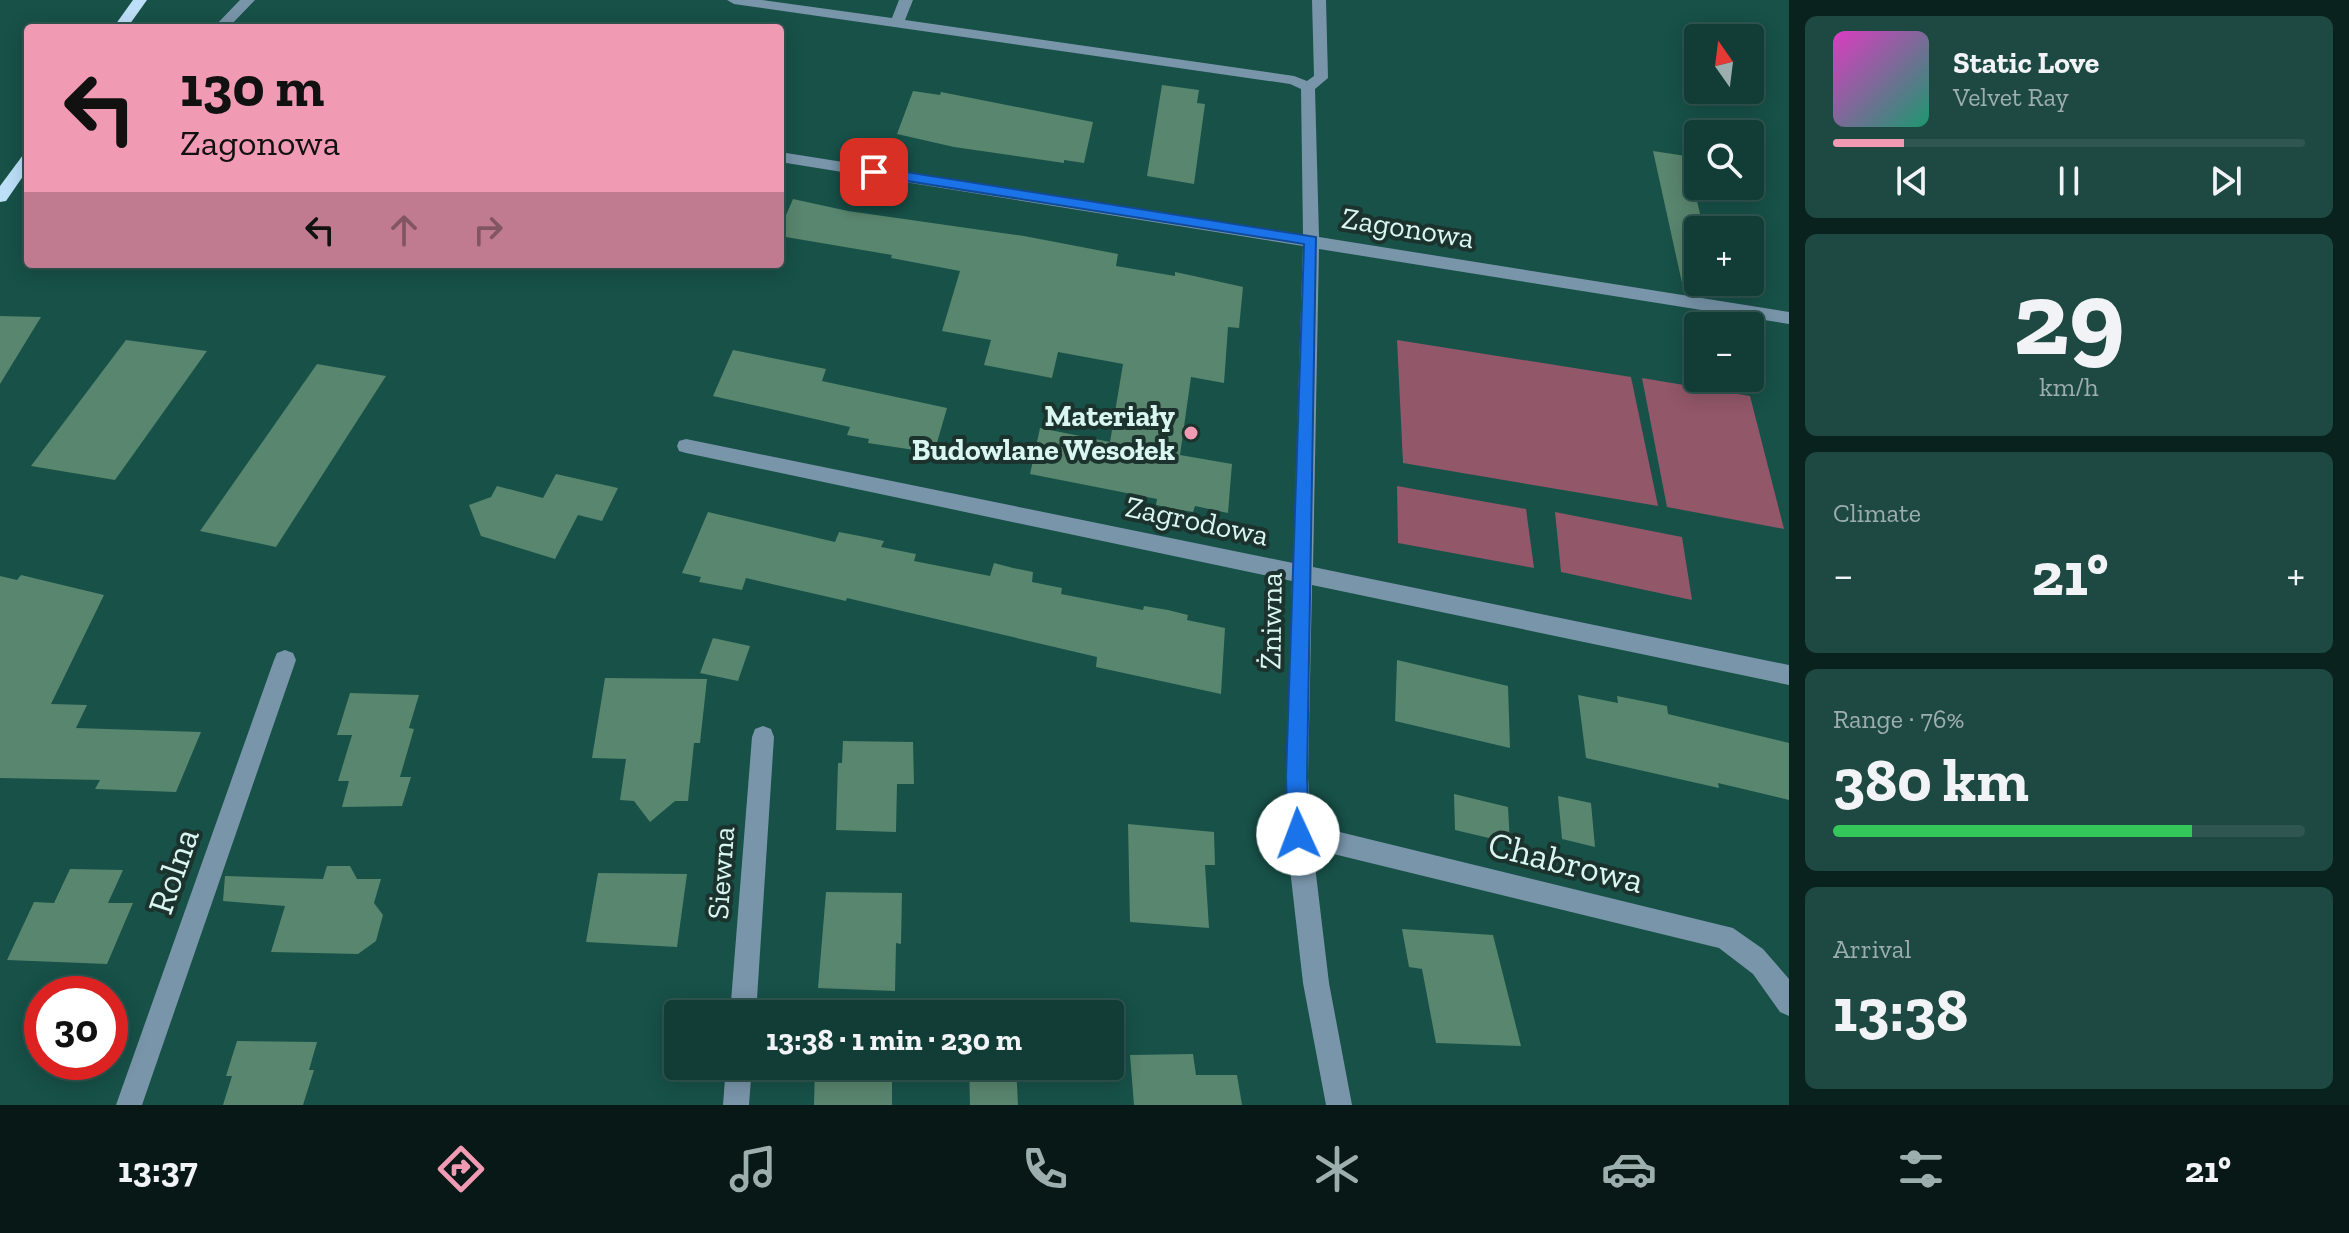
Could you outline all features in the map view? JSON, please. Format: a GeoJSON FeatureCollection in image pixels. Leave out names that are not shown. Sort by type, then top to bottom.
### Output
{"type":"FeatureCollection","features":[{"type":"Feature","properties":{"kind":"main road"},"geometry":{"type":"LineString","coordinates":[[123,24],[140,0]]}},
{"type":"Feature","properties":{"kind":"main road"},"geometry":{"type":"LineString","coordinates":[[0,197],[24,164]]}},
{"type":"Feature","properties":{"kind":"street"},"geometry":{"type":"LineString","coordinates":[[224,24],[248,0]]}},
{"type":"Feature","properties":{"kind":"street"},"geometry":{"type":"LineString","coordinates":[[734,0],[1294,80],[1308,87],[1321,78],[1319,0]]}},
{"type":"Feature","properties":{"kind":"street"},"geometry":{"type":"LineString","coordinates":[[897,23],[906,0]]}},
{"type":"Feature","properties":{"kind":"street","name":"Żniwna"},"geometry":{"type":"LineString","coordinates":[[1308,87],[1311,240],[1298,834],[1323,1018],[1339,1105]]}},
{"type":"Feature","properties":{"kind":"street","name":"Zagonowa"},"geometry":{"type":"LineString","coordinates":[[784,158],[1789,318]]}},
{"type":"Feature","properties":{"kind":"street","name":"Zagrodowa"},"geometry":{"type":"LineString","coordinates":[[686,446],[1789,675]]}},
{"type":"Feature","properties":{"kind":"street","name":"Rolna"},"geometry":{"type":"LineString","coordinates":[[129,1105],[285,660]]}},
{"type":"Feature","properties":{"kind":"street","name":"Siewna"},"geometry":{"type":"LineString","coordinates":[[744,1000],[763,737]]}},
{"type":"Feature","properties":{"kind":"street","name":"Chabrowa"},"geometry":{"type":"LineString","coordinates":[[1298,834],[1724,937],[1753,954],[1775,979],[1789,1003]]}},
{"type":"Feature","properties":{"kind":"street"},"geometry":{"type":"LineString","coordinates":[[736,1105],[738,1080]]}},
{"type":"Feature","properties":{"kind":"shaded area"},"geometry":{"type":"Polygon","coordinates":[[[1397,340],[1631,377],[1658,506],[1403,463],[1397,340]]]}},
{"type":"Feature","properties":{"kind":"shaded area"},"geometry":{"type":"Polygon","coordinates":[[[1642,378],[1684,385],[1684,392],[1726,392],[1750,396],[1784,529],[1667,507],[1642,378]]]}},
{"type":"Feature","properties":{"kind":"shaded area"},"geometry":{"type":"Polygon","coordinates":[[[1397,486],[1526,509],[1534,568],[1398,543],[1397,486]]]}},
{"type":"Feature","properties":{"kind":"shaded area"},"geometry":{"type":"Polygon","coordinates":[[[1555,512],[1682,537],[1692,600],[1561,572],[1555,512]]]}},
{"type":"Feature","properties":{"kind":"building"},"geometry":{"type":"Polygon","coordinates":[[[1162,85],[1199,90],[1197,103],[1205,104],[1194,184],[1147,176],[1162,85]]]}},
{"type":"Feature","properties":{"kind":"building"},"geometry":{"type":"Polygon","coordinates":[[[913,91],[940,95],[941,92],[1093,122],[1084,163],[1064,160],[1064,163],[954,147],[897,134],[913,91]]]}},
{"type":"Feature","properties":{"kind":"building"},"geometry":{"type":"Polygon","coordinates":[[[1653,151],[1684,156],[1684,200],[1697,200],[1701,216],[1684,216],[1684,292],[1653,151]]]}},
{"type":"Feature","properties":{"kind":"building"},"geometry":{"type":"Polygon","coordinates":[[[793,199],[848,211],[1024,236],[1118,254],[1116,266],[1175,276],[1175,272],[1243,287],[1239,328],[1228,327],[1224,383],[1191,377],[1180,455],[1232,464],[1228,513],[1195,506],[1193,512],[1175,509],[1156,505],[1157,499],[1030,474],[1040,428],[1110,442],[1123,364],[1058,352],[1052,378],[984,365],[991,340],[942,331],[960,271],[891,258],[892,255],[784,237],[784,220],[793,199]]]}},
{"type":"Feature","properties":{"kind":"building"},"geometry":{"type":"Polygon","coordinates":[[[0,316],[41,317],[0,384],[0,316]]]}},
{"type":"Feature","properties":{"kind":"building"},"geometry":{"type":"Polygon","coordinates":[[[126,340],[207,351],[115,480],[31,466],[126,340]]]}},
{"type":"Feature","properties":{"kind":"building"},"geometry":{"type":"Polygon","coordinates":[[[733,350],[826,369],[822,381],[947,408],[934,453],[868,443],[869,439],[847,435],[850,427],[713,396],[733,350]]]}},
{"type":"Feature","properties":{"kind":"building"},"geometry":{"type":"Polygon","coordinates":[[[317,364],[386,376],[276,547],[200,531],[317,364]]]}},
{"type":"Feature","properties":{"kind":"building"},"geometry":{"type":"Polygon","coordinates":[[[556,474],[618,488],[602,521],[578,515],[555,559],[481,536],[469,505],[491,497],[497,486],[543,498],[556,474]]]}},
{"type":"Feature","properties":{"kind":"building"},"geometry":{"type":"Polygon","coordinates":[[[708,512],[835,542],[839,532],[884,541],[881,547],[916,554],[914,561],[990,576],[994,563],[1033,572],[1032,582],[1062,588],[1061,594],[1143,610],[1144,606],[1168,610],[1188,615],[1187,620],[1225,628],[1221,694],[1096,667],[1097,657],[847,598],[846,601],[746,578],[742,590],[699,582],[701,577],[682,573],[708,512]]]}},
{"type":"Feature","properties":{"kind":"building"},"geometry":{"type":"Polygon","coordinates":[[[21,575],[104,595],[51,704],[87,705],[76,728],[201,732],[176,792],[95,789],[100,780],[0,778],[0,576],[17,580],[21,575]]]}},
{"type":"Feature","properties":{"kind":"building"},"geometry":{"type":"Polygon","coordinates":[[[713,638],[750,646],[738,681],[700,673],[713,638]]]}},
{"type":"Feature","properties":{"kind":"building"},"geometry":{"type":"Polygon","coordinates":[[[1397,660],[1508,686],[1510,748],[1395,721],[1397,660]]]}},
{"type":"Feature","properties":{"kind":"building"},"geometry":{"type":"Polygon","coordinates":[[[605,678],[707,679],[700,743],[694,743],[688,801],[675,801],[650,822],[634,801],[620,800],[626,759],[592,758],[605,678]]]}},
{"type":"Feature","properties":{"kind":"building"},"geometry":{"type":"Polygon","coordinates":[[[350,693],[419,695],[409,728],[414,729],[400,777],[411,777],[402,806],[342,807],[349,781],[338,781],[352,735],[337,735],[350,693]]]}},
{"type":"Feature","properties":{"kind":"building"},"geometry":{"type":"Polygon","coordinates":[[[1578,695],[1618,703],[1617,696],[1667,706],[1668,714],[1789,743],[1789,800],[1718,783],[1719,788],[1586,758],[1578,695]]]}},
{"type":"Feature","properties":{"kind":"building"},"geometry":{"type":"Polygon","coordinates":[[[843,741],[913,742],[914,784],[897,784],[896,832],[836,830],[838,763],[842,763],[843,741]]]}},
{"type":"Feature","properties":{"kind":"building"},"geometry":{"type":"Polygon","coordinates":[[[1454,794],[1508,807],[1510,843],[1455,830],[1454,794]]]}},
{"type":"Feature","properties":{"kind":"building"},"geometry":{"type":"Polygon","coordinates":[[[1558,796],[1591,803],[1595,847],[1562,839],[1558,796]]]}},
{"type":"Feature","properties":{"kind":"building"},"geometry":{"type":"Polygon","coordinates":[[[1128,824],[1214,832],[1215,865],[1205,865],[1209,928],[1130,922],[1128,824]]]}},
{"type":"Feature","properties":{"kind":"building"},"geometry":{"type":"Polygon","coordinates":[[[327,866],[350,866],[357,879],[381,879],[374,903],[383,915],[376,941],[358,954],[271,952],[285,906],[223,901],[225,876],[323,879],[327,866]]]}},
{"type":"Feature","properties":{"kind":"building"},"geometry":{"type":"Polygon","coordinates":[[[70,869],[123,870],[108,903],[133,903],[107,964],[7,960],[34,902],[54,903],[70,869]]]}},
{"type":"Feature","properties":{"kind":"building"},"geometry":{"type":"Polygon","coordinates":[[[598,873],[687,874],[677,947],[586,942],[598,873]]]}},
{"type":"Feature","properties":{"kind":"building"},"geometry":{"type":"Polygon","coordinates":[[[826,892],[902,893],[901,944],[896,943],[895,991],[818,988],[826,892]]]}},
{"type":"Feature","properties":{"kind":"building"},"geometry":{"type":"Polygon","coordinates":[[[1402,929],[1493,935],[1521,1046],[1436,1043],[1422,969],[1409,967],[1402,929]]]}},
{"type":"Feature","properties":{"kind":"building"},"geometry":{"type":"Polygon","coordinates":[[[237,1041],[317,1042],[309,1070],[314,1070],[303,1105],[223,1105],[232,1076],[226,1076],[237,1041]]]}},
{"type":"Feature","properties":{"kind":"building"},"geometry":{"type":"Polygon","coordinates":[[[1193,1054],[1196,1075],[1237,1075],[1242,1105],[1134,1105],[1130,1055],[1193,1054]]]}},
{"type":"Feature","properties":{"kind":"building"},"geometry":{"type":"Polygon","coordinates":[[[815,1080],[892,1080],[892,1105],[814,1105],[815,1080]]]}},
{"type":"Feature","properties":{"kind":"building"},"geometry":{"type":"Polygon","coordinates":[[[969,1080],[1017,1080],[1018,1105],[970,1105],[969,1080]]]}},
{"type":"Feature","properties":{"kind":"place","name":"Materiały Budowlane Wesołek"},"geometry":{"type":"Point","coordinates":[1191,433]}},
{"type":"Feature","properties":{"kind":"route"},"geometry":{"type":"LineString","coordinates":[[874,172],[1311,240],[1298,834]]}}]}
